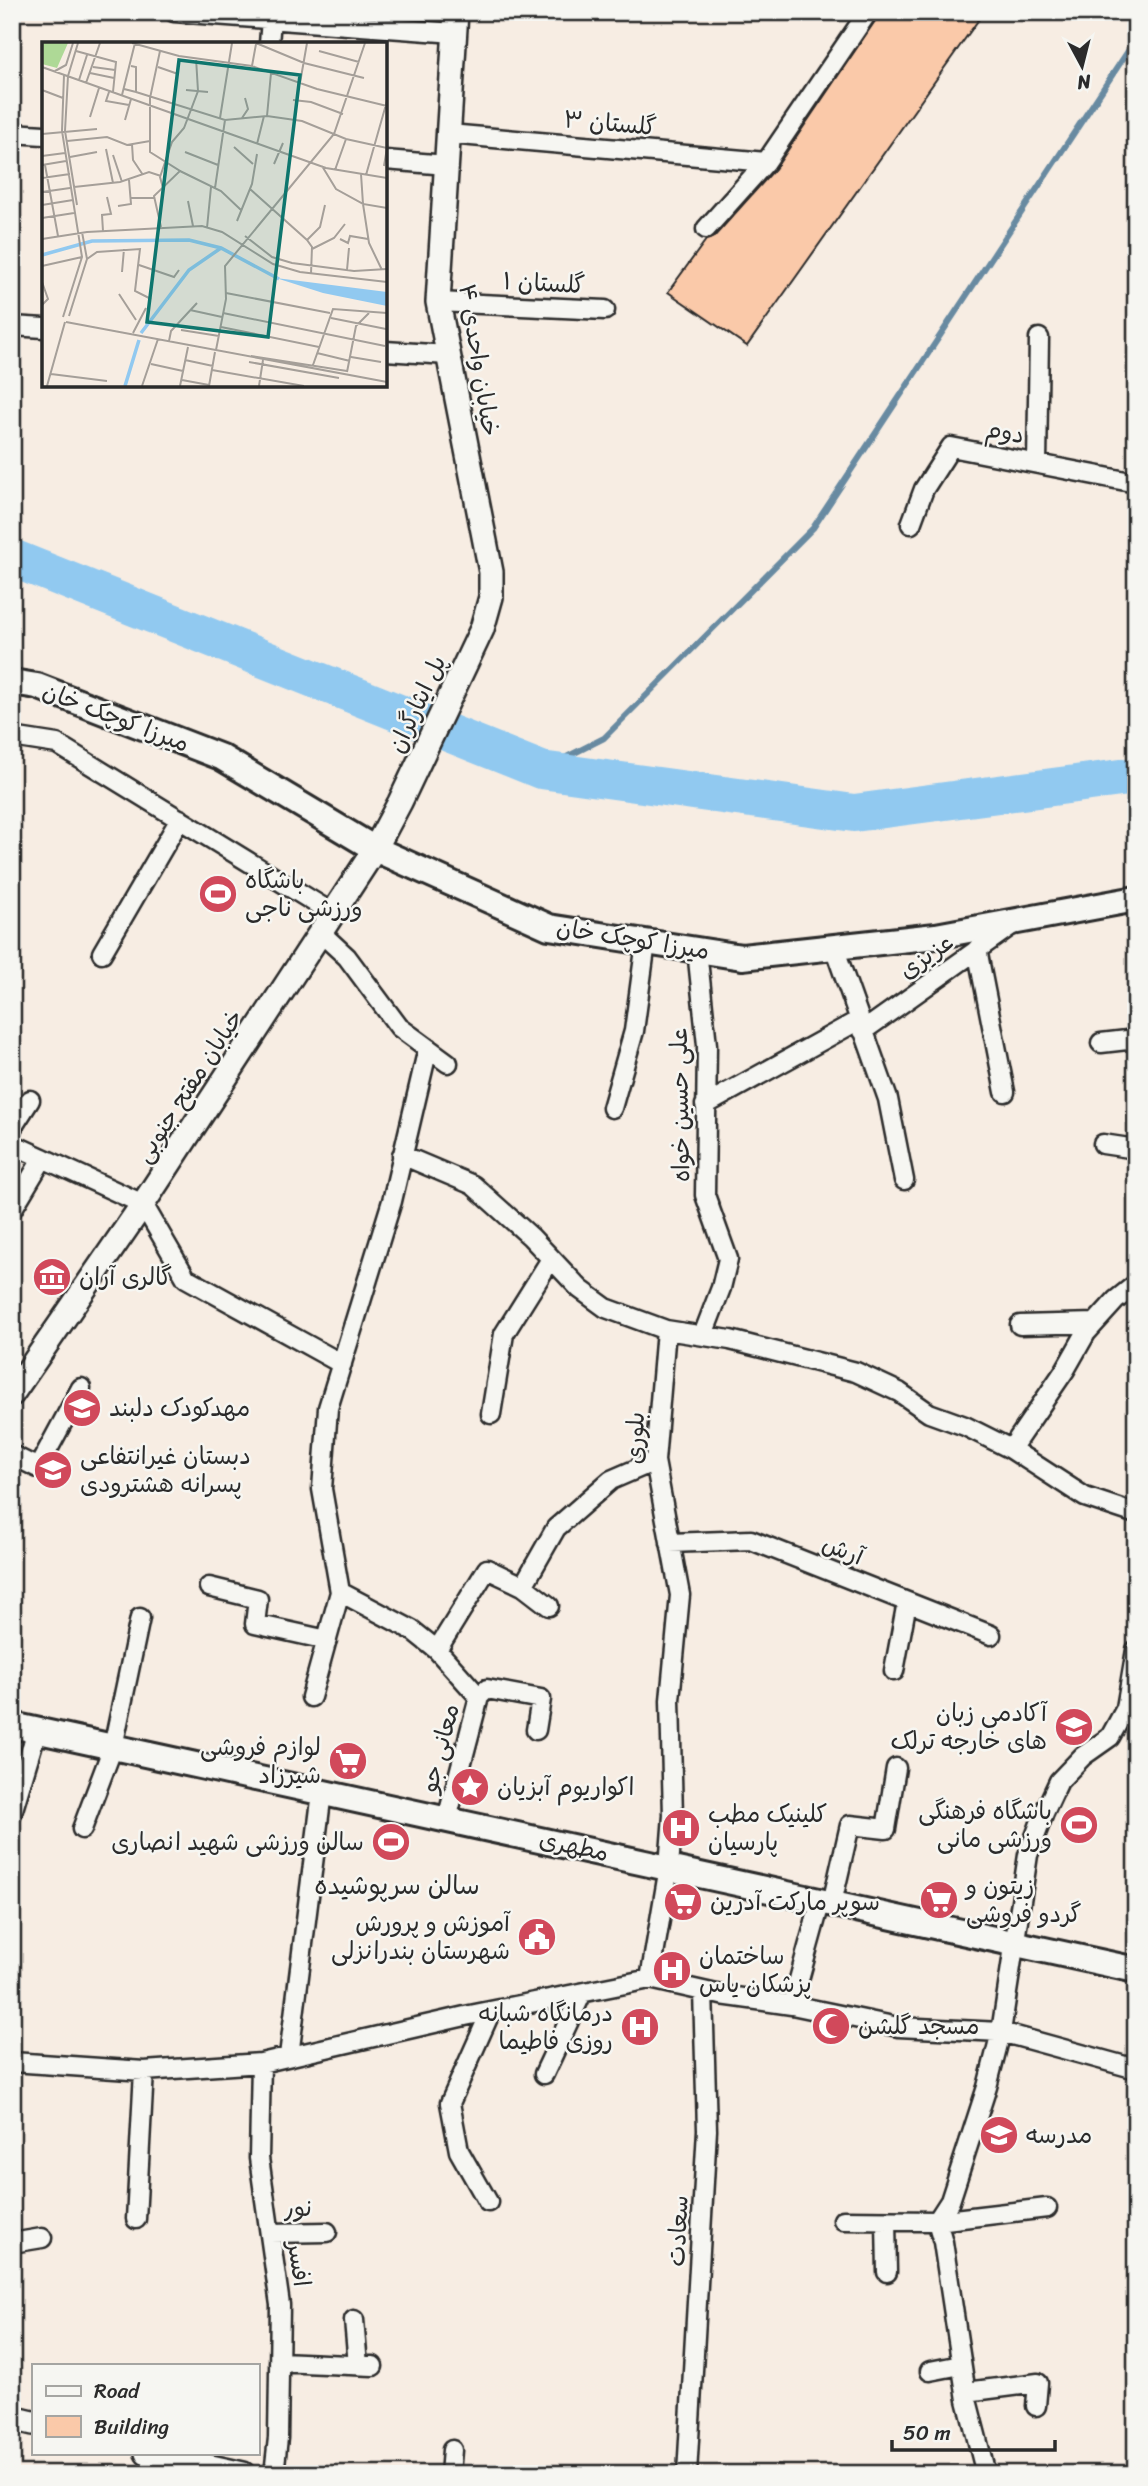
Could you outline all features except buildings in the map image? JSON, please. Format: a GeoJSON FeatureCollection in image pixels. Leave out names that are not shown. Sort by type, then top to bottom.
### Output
{"type":"FeatureCollection","features":[{"type":"Feature","properties":{"kind":"main road","name":"میرزا کوچک خان"},"geometry":{"type":"LineString","coordinates":[[12,682],[37,686],[221,757],[375,849],[549,927],[742,957],[936,936],[1017,921],[1134,906]]}},
{"type":"Feature","properties":{"kind":"main road","name":"مطهری"},"geometry":{"type":"LineString","coordinates":[[12,1724],[1136,1970]]}},
{"type":"Feature","properties":{"kind":"street"},"geometry":{"type":"LineString","coordinates":[[174,12],[271,19],[455,23]]}},
{"type":"Feature","properties":{"kind":"street"},"geometry":{"type":"LineString","coordinates":[[706,229],[766,162],[868,12]]}},
{"type":"Feature","properties":{"kind":"street"},"geometry":{"type":"LineString","coordinates":[[269,42],[271,19]]}},
{"type":"Feature","properties":{"kind":"street","name":"خیابان واحدی ۴"},"geometry":{"type":"LineString","coordinates":[[455,23],[438,302],[491,572],[491,597],[482,629]]}},
{"type":"Feature","properties":{"kind":"street"},"geometry":{"type":"LineString","coordinates":[[12,133],[42,135]]}},
{"type":"Feature","properties":{"kind":"street","name":"گلستان ۳"},"geometry":{"type":"LineString","coordinates":[[449,134],[766,162]]}},
{"type":"Feature","properties":{"kind":"street"},"geometry":{"type":"LineString","coordinates":[[387,160],[447,165]]}},
{"type":"Feature","properties":{"kind":"street","name":"گلستان ۱"},"geometry":{"type":"LineString","coordinates":[[438,302],[606,310]]}},
{"type":"Feature","properties":{"kind":"street"},"geometry":{"type":"LineString","coordinates":[[12,326],[42,328]]}},
{"type":"Feature","properties":{"kind":"street"},"geometry":{"type":"LineString","coordinates":[[1037,463],[1039,338]]}},
{"type":"Feature","properties":{"kind":"street"},"geometry":{"type":"LineString","coordinates":[[387,351],[448,355]]}},
{"type":"Feature","properties":{"kind":"street","name":"دوم"},"geometry":{"type":"LineString","coordinates":[[911,524],[924,489],[951,447],[1136,483]]}},
{"type":"Feature","properties":{"kind":"street","name":"پل ایثارگران"},"geometry":{"type":"LineString","coordinates":[[400,802],[482,629]]}},
{"type":"Feature","properties":{"kind":"street"},"geometry":{"type":"LineString","coordinates":[[12,737],[57,744],[332,913]]}},
{"type":"Feature","properties":{"kind":"street","name":"خیابان مفتح جنوبی"},"geometry":{"type":"LineString","coordinates":[[12,1394],[143,1204],[321,933],[375,849],[400,802]]}},
{"type":"Feature","properties":{"kind":"street"},"geometry":{"type":"LineString","coordinates":[[102,953],[180,819]]}},
{"type":"Feature","properties":{"kind":"street","name":"عزیزی"},"geometry":{"type":"LineString","coordinates":[[705,1105],[861,1025],[1017,921]]}},
{"type":"Feature","properties":{"kind":"street"},"geometry":{"type":"LineString","coordinates":[[321,933],[348,957],[399,1027],[448,1063]]}},
{"type":"Feature","properties":{"kind":"street"},"geometry":{"type":"LineString","coordinates":[[612,1108],[634,1031],[646,942]]}},
{"type":"Feature","properties":{"kind":"street"},"geometry":{"type":"LineString","coordinates":[[834,947],[888,1099],[904,1180]]}},
{"type":"Feature","properties":{"kind":"street"},"geometry":{"type":"LineString","coordinates":[[977,949],[1005,1091]]}},
{"type":"Feature","properties":{"kind":"street","name":"علی حسین خواه"},"geometry":{"type":"LineString","coordinates":[[697,950],[707,1045],[705,1195],[728,1259],[721,1289],[703,1335]]}},
{"type":"Feature","properties":{"kind":"street"},"geometry":{"type":"LineString","coordinates":[[1101,1044],[1136,1039]]}},
{"type":"Feature","properties":{"kind":"street"},"geometry":{"type":"LineString","coordinates":[[311,1697],[340,1592],[321,1489],[328,1408],[392,1201],[428,1048]]}},
{"type":"Feature","properties":{"kind":"street"},"geometry":{"type":"LineString","coordinates":[[12,1128],[30,1100]]}},
{"type":"Feature","properties":{"kind":"street"},"geometry":{"type":"LineString","coordinates":[[12,1144],[143,1204],[186,1278],[342,1364]]}},
{"type":"Feature","properties":{"kind":"street"},"geometry":{"type":"LineString","coordinates":[[1103,1144],[1136,1149]]}},
{"type":"Feature","properties":{"kind":"street"},"geometry":{"type":"LineString","coordinates":[[402,1155],[473,1185],[531,1237],[580,1289],[606,1308],[666,1330],[730,1340],[856,1372],[899,1392],[929,1413],[965,1426],[1011,1450],[1085,1497],[1136,1514]]}},
{"type":"Feature","properties":{"kind":"street"},"geometry":{"type":"LineString","coordinates":[[13,1208],[43,1158]]}},
{"type":"Feature","properties":{"kind":"street"},"geometry":{"type":"LineString","coordinates":[[491,1414],[504,1334],[551,1259]]}},
{"type":"Feature","properties":{"kind":"street"},"geometry":{"type":"LineString","coordinates":[[1011,1450],[1051,1392],[1086,1333],[1116,1300],[1136,1284]]}},
{"type":"Feature","properties":{"kind":"street"},"geometry":{"type":"LineString","coordinates":[[1020,1325],[1095,1323]]}},
{"type":"Feature","properties":{"kind":"street","name":"بلوری"},"geometry":{"type":"LineString","coordinates":[[650,1979],[668,1867],[673,1815],[670,1700],[680,1595],[655,1461],[666,1330]]}},
{"type":"Feature","properties":{"kind":"street"},"geometry":{"type":"LineString","coordinates":[[12,1455],[38,1468],[81,1388]]}},
{"type":"Feature","properties":{"kind":"street"},"geometry":{"type":"LineString","coordinates":[[523,1586],[556,1528],[611,1480],[655,1461]]}},
{"type":"Feature","properties":{"kind":"street","name":"آرش"},"geometry":{"type":"LineString","coordinates":[[670,1543],[751,1540],[991,1635]]}},
{"type":"Feature","properties":{"kind":"street"},"geometry":{"type":"LineString","coordinates":[[437,1650],[487,1569],[523,1586],[549,1606]]}},
{"type":"Feature","properties":{"kind":"street"},"geometry":{"type":"LineString","coordinates":[[209,1587],[258,1599],[255,1624],[327,1640]]}},
{"type":"Feature","properties":{"kind":"street","name":"معانی جو"},"geometry":{"type":"LineString","coordinates":[[340,1592],[412,1630],[437,1650],[479,1697],[447,1819]]}},
{"type":"Feature","properties":{"kind":"street"},"geometry":{"type":"LineString","coordinates":[[894,1671],[907,1602]]}},
{"type":"Feature","properties":{"kind":"street"},"geometry":{"type":"LineString","coordinates":[[82,1829],[113,1746],[140,1618]]}},
{"type":"Feature","properties":{"kind":"street"},"geometry":{"type":"LineString","coordinates":[[986,2474],[966,2392],[943,2242],[937,2221],[950,2201],[988,2087],[1001,2032],[1028,1855],[1059,1782],[1083,1756],[1111,1737],[1126,1708],[1136,1650]]}},
{"type":"Feature","properties":{"kind":"street"},"geometry":{"type":"LineString","coordinates":[[479,1697],[487,1689],[541,1699],[537,1730]]}},
{"type":"Feature","properties":{"kind":"street"},"geometry":{"type":"LineString","coordinates":[[12,1813],[37,1730]]}},
{"type":"Feature","properties":{"kind":"street"},"geometry":{"type":"LineString","coordinates":[[792,2005],[850,1825],[886,1829],[896,1768]]}},
{"type":"Feature","properties":{"kind":"street"},"geometry":{"type":"LineString","coordinates":[[289,2056],[322,1792]]}},
{"type":"Feature","properties":{"kind":"street"},"geometry":{"type":"LineString","coordinates":[[12,2062],[144,2071],[261,2063],[491,2011],[650,1979],[898,2026],[1001,2032],[1136,2069]]}},
{"type":"Feature","properties":{"kind":"street","name":"سعادت"},"geometry":{"type":"LineString","coordinates":[[687,2474],[707,2130],[703,1991]]}},
{"type":"Feature","properties":{"kind":"street"},"geometry":{"type":"LineString","coordinates":[[544,2074],[582,1993]]}},
{"type":"Feature","properties":{"kind":"street"},"geometry":{"type":"LineString","coordinates":[[488,2203],[458,2151],[450,2103],[491,2011]]}},
{"type":"Feature","properties":{"kind":"street","name":"افسر"},"geometry":{"type":"LineString","coordinates":[[261,2063],[259,2158],[280,2305],[278,2438],[274,2474]]}},
{"type":"Feature","properties":{"kind":"street"},"geometry":{"type":"LineString","coordinates":[[136,2219],[144,2071]]}},
{"type":"Feature","properties":{"kind":"street"},"geometry":{"type":"LineString","coordinates":[[843,2220],[937,2221],[1047,2208]]}},
{"type":"Feature","properties":{"kind":"street"},"geometry":{"type":"LineString","coordinates":[[886,2221],[887,2272]]}},
{"type":"Feature","properties":{"kind":"street","name":"نور"},"geometry":{"type":"LineString","coordinates":[[270,2233],[327,2232]]}},
{"type":"Feature","properties":{"kind":"street"},"geometry":{"type":"LineString","coordinates":[[12,2243],[42,2238]]}},
{"type":"Feature","properties":{"kind":"street"},"geometry":{"type":"LineString","coordinates":[[279,2361],[365,2365],[354,2320]]}},
{"type":"Feature","properties":{"kind":"street"},"geometry":{"type":"LineString","coordinates":[[930,2371],[961,2365]]}},
{"type":"Feature","properties":{"kind":"street"},"geometry":{"type":"LineString","coordinates":[[966,2392],[1038,2383],[1036,2406]]}},
{"type":"Feature","properties":{"kind":"street"},"geometry":{"type":"LineString","coordinates":[[12,2418],[32,2423]]}},
{"type":"Feature","properties":{"kind":"street"},"geometry":{"type":"LineString","coordinates":[[450,2474],[452,2450]]}},
{"type":"Feature","properties":{"kind":"street"},"geometry":{"type":"LineString","coordinates":[[152,2454],[243,2474]]}},
{"type":"Feature","properties":{"kind":"waterway"},"geometry":{"type":"LineString","coordinates":[[541,770],[604,738],[813,528],[1136,39]]}},
{"type":"Feature","properties":{"kind":"waterway"},"geometry":{"type":"LineString","coordinates":[[12,558],[541,770],[854,813],[1136,776]]}},
{"type":"Feature","properties":{"kind":"place","name":"باشگاه ورزشی ناجی"},"geometry":{"type":"Point","coordinates":[218,894]}},
{"type":"Feature","properties":{"kind":"place","name":"گالری آران"},"geometry":{"type":"Point","coordinates":[52,1277]}},
{"type":"Feature","properties":{"kind":"place","name":"مهدکودک دلبند"},"geometry":{"type":"Point","coordinates":[82,1408]}},
{"type":"Feature","properties":{"kind":"place","name":"دبستان غیرانتفاعی پسرانه هشترودی"},"geometry":{"type":"Point","coordinates":[53,1470]}},
{"type":"Feature","properties":{"kind":"place","name":"آکادمی زبان های خارجه ترلک"},"geometry":{"type":"Point","coordinates":[1074,1727]}},
{"type":"Feature","properties":{"kind":"place","name":"لوازم فروشی شیرزاد"},"geometry":{"type":"Point","coordinates":[348,1761]}},
{"type":"Feature","properties":{"kind":"place","name":"اکواریوم آبزیان"},"geometry":{"type":"Point","coordinates":[470,1787]}},
{"type":"Feature","properties":{"kind":"place","name":"باشگاه فرهنگی ورزشی مانی"},"geometry":{"type":"Point","coordinates":[1079,1825]}},
{"type":"Feature","properties":{"kind":"place","name":"کلینیک مطب پارسیان"},"geometry":{"type":"Point","coordinates":[681,1828]}},
{"type":"Feature","properties":{"kind":"place","name":"سالن ورزشی شهید انصاری"},"geometry":{"type":"Point","coordinates":[391,1842]}},
{"type":"Feature","properties":{"kind":"place","name":"زیتون و گردو فروشی"},"geometry":{"type":"Point","coordinates":[939,1900]}},
{"type":"Feature","properties":{"kind":"place","name":"سوپر مارکت آدرین"},"geometry":{"type":"Point","coordinates":[683,1902]}},
{"type":"Feature","properties":{"kind":"place","name":"آموزش و پرورش شهرستان بندرانزلی"},"geometry":{"type":"Point","coordinates":[537,1937]}},
{"type":"Feature","properties":{"kind":"place","name":"ساختمان پزشکان یاس"},"geometry":{"type":"Point","coordinates":[672,1970]}},
{"type":"Feature","properties":{"kind":"place","name":"مسجد گلشن"},"geometry":{"type":"Point","coordinates":[831,2026]}},
{"type":"Feature","properties":{"kind":"place","name":"درمانگاه شبانه روزی فاطیما"},"geometry":{"type":"Point","coordinates":[640,2027]}},
{"type":"Feature","properties":{"kind":"place","name":"مدرسه"},"geometry":{"type":"Point","coordinates":[999,2135]}},
{"type":"Feature","properties":{"kind":"district","name":"سالن سرپوشیده"},"geometry":{"type":"Point","coordinates":[397,1885]}}]}
